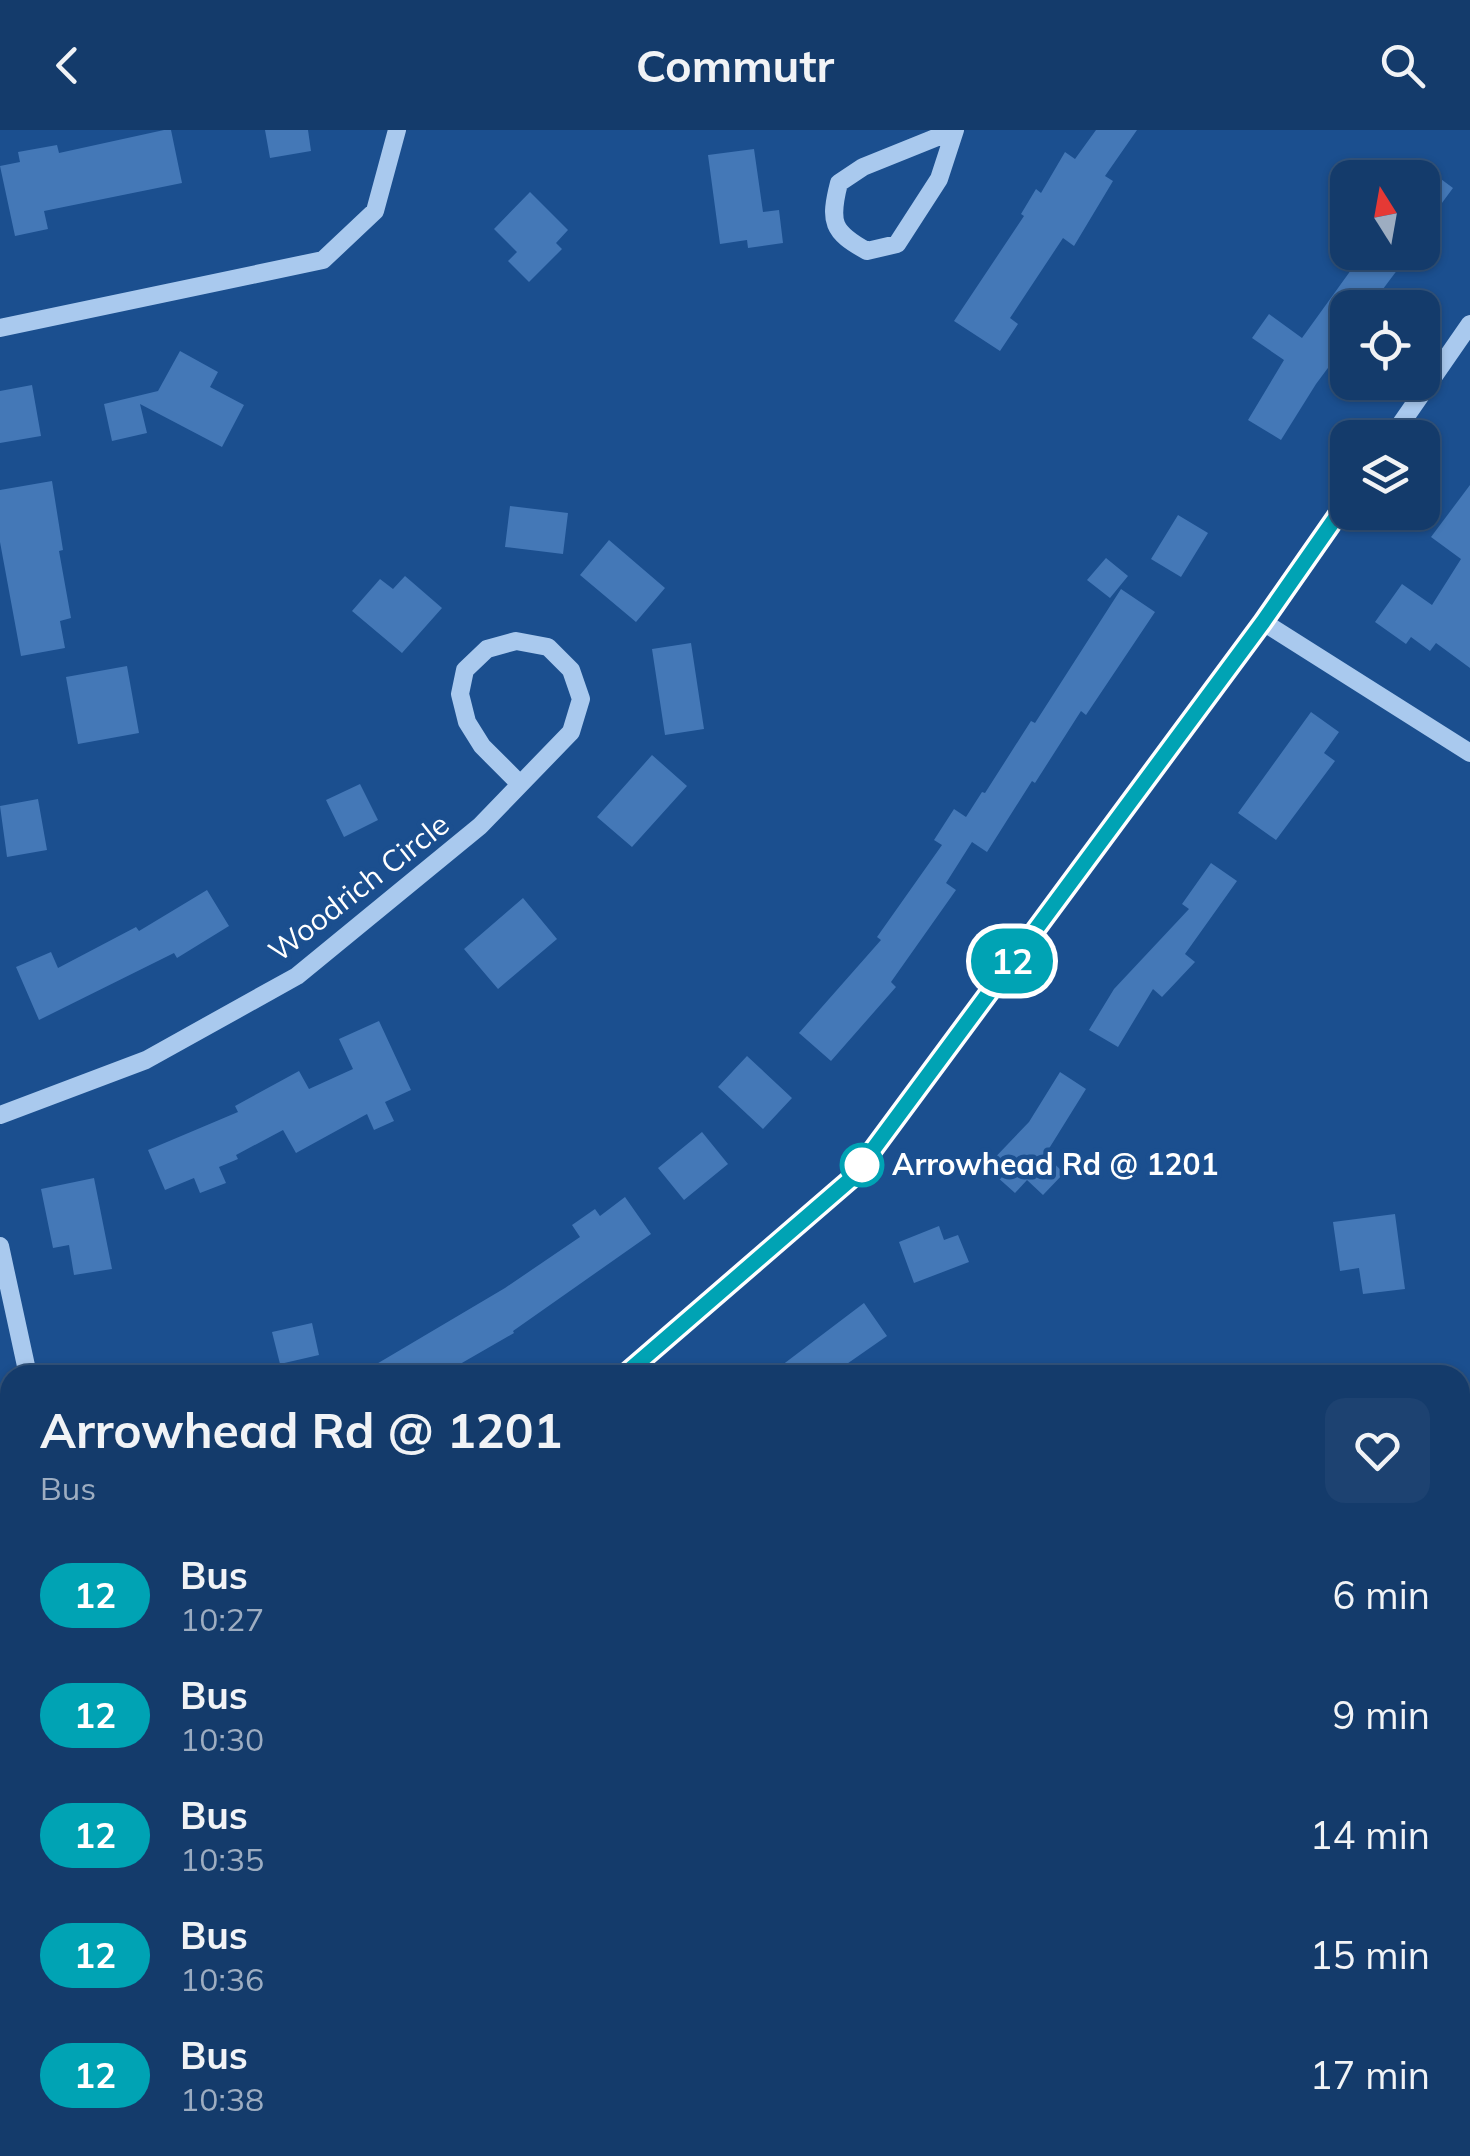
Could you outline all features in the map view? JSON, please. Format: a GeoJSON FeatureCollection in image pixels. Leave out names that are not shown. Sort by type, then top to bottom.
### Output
{"type":"FeatureCollection","features":[{"type":"Feature","properties":{"kind":"street"},"geometry":{"type":"LineString","coordinates":[[0,328],[323,260],[375,211],[397,130]]}},
{"type":"Feature","properties":{"kind":"street"},"geometry":{"type":"LineString","coordinates":[[955,130],[939,179],[897,244],[867,250],[841,236],[831,212],[839,184],[863,167],[955,130]]}},
{"type":"Feature","properties":{"kind":"street"},"geometry":{"type":"LineString","coordinates":[[1403,420],[1470,324]]}},
{"type":"Feature","properties":{"kind":"street"},"geometry":{"type":"LineString","coordinates":[[636,1365],[852,1178],[1330,526]]}},
{"type":"Feature","properties":{"kind":"street"},"geometry":{"type":"LineString","coordinates":[[1263,622],[1470,753]]}},
{"type":"Feature","properties":{"kind":"street","name":"Woodrich Circle"},"geometry":{"type":"LineString","coordinates":[[0,1115],[146,1060],[297,976],[480,826],[571,732],[581,699],[571,670],[548,647],[516,642],[487,649],[465,670],[460,694],[467,722],[482,746],[519,782]]}},
{"type":"Feature","properties":{"kind":"street"},"geometry":{"type":"LineString","coordinates":[[0,1246],[26,1365]]}},
{"type":"Feature","properties":{"kind":"building"},"geometry":{"type":"Polygon","coordinates":[[[171,130],[182,183],[44,211],[48,229],[15,236],[0,166],[20,162],[18,152],[57,145],[59,153],[171,130]]]}},
{"type":"Feature","properties":{"kind":"building"},"geometry":{"type":"Polygon","coordinates":[[[265,130],[308,130],[311,151],[270,158],[265,130]]]}},
{"type":"Feature","properties":{"kind":"building"},"geometry":{"type":"Polygon","coordinates":[[[1096,130],[1137,130],[1105,176],[1113,181],[1074,246],[1063,238],[1010,318],[1018,324],[1000,351],[954,321],[1024,216],[1021,214],[1036,189],[1041,193],[1065,152],[1075,159],[1096,130]]]}},
{"type":"Feature","properties":{"kind":"building"},"geometry":{"type":"Polygon","coordinates":[[[754,149],[763,212],[779,210],[783,243],[748,248],[747,240],[720,244],[708,155],[754,149]]]}},
{"type":"Feature","properties":{"kind":"building"},"geometry":{"type":"Polygon","coordinates":[[[1440,178],[1453,188],[1440,206],[1440,178]]]}},
{"type":"Feature","properties":{"kind":"building"},"geometry":{"type":"Polygon","coordinates":[[[530,192],[568,230],[556,243],[562,249],[529,282],[508,261],[517,252],[494,229],[530,192]]]}},
{"type":"Feature","properties":{"kind":"building"},"geometry":{"type":"Polygon","coordinates":[[[1351,270],[1397,270],[1382,290],[1337,290],[1351,270]]]}},
{"type":"Feature","properties":{"kind":"building"},"geometry":{"type":"Polygon","coordinates":[[[1330,299],[1330,365],[1281,440],[1248,420],[1284,360],[1252,338],[1269,314],[1302,338],[1330,299]]]}},
{"type":"Feature","properties":{"kind":"building"},"geometry":{"type":"Polygon","coordinates":[[[180,351],[218,372],[210,387],[244,405],[222,447],[140,404],[147,433],[112,441],[104,404],[158,391],[180,351]]]}},
{"type":"Feature","properties":{"kind":"building"},"geometry":{"type":"Polygon","coordinates":[[[32,385],[41,436],[0,443],[0,391],[32,385]]]}},
{"type":"Feature","properties":{"kind":"building"},"geometry":{"type":"Polygon","coordinates":[[[52,481],[71,618],[60,621],[65,648],[21,656],[0,542],[0,490],[52,481]]]}},
{"type":"Feature","properties":{"kind":"building"},"geometry":{"type":"Polygon","coordinates":[[[1470,485],[1470,668],[1436,643],[1430,651],[1411,637],[1406,644],[1375,622],[1402,584],[1432,605],[1461,559],[1431,537],[1470,485]]]}},
{"type":"Feature","properties":{"kind":"building"},"geometry":{"type":"Polygon","coordinates":[[[510,506],[568,513],[563,554],[505,547],[510,506]]]}},
{"type":"Feature","properties":{"kind":"building"},"geometry":{"type":"Polygon","coordinates":[[[1178,515],[1208,533],[1181,577],[1151,559],[1178,515]]]}},
{"type":"Feature","properties":{"kind":"building"},"geometry":{"type":"Polygon","coordinates":[[[609,540],[665,588],[636,622],[580,575],[609,540]]]}},
{"type":"Feature","properties":{"kind":"building"},"geometry":{"type":"Polygon","coordinates":[[[1106,558],[1128,576],[1110,598],[1087,580],[1106,558]]]}},
{"type":"Feature","properties":{"kind":"building"},"geometry":{"type":"Polygon","coordinates":[[[405,576],[442,608],[402,653],[352,611],[380,579],[393,589],[405,576]]]}},
{"type":"Feature","properties":{"kind":"building"},"geometry":{"type":"Polygon","coordinates":[[[1121,589],[1155,612],[1086,715],[1081,711],[1035,783],[1032,781],[987,852],[972,842],[946,883],[956,890],[891,982],[896,987],[831,1061],[799,1033],[881,940],[877,937],[942,845],[934,840],[954,809],[966,817],[985,793],[1121,589]]]}},
{"type":"Feature","properties":{"kind":"building"},"geometry":{"type":"Polygon","coordinates":[[[691,643],[704,729],[665,735],[652,649],[691,643]]]}},
{"type":"Feature","properties":{"kind":"building"},"geometry":{"type":"Polygon","coordinates":[[[127,666],[139,733],[78,744],[66,677],[127,666]]]}},
{"type":"Feature","properties":{"kind":"building"},"geometry":{"type":"Polygon","coordinates":[[[1311,712],[1339,732],[1324,753],[1335,761],[1276,840],[1238,813],[1311,712]]]}},
{"type":"Feature","properties":{"kind":"building"},"geometry":{"type":"Polygon","coordinates":[[[652,755],[687,786],[632,847],[597,817],[652,755]]]}},
{"type":"Feature","properties":{"kind":"building"},"geometry":{"type":"Polygon","coordinates":[[[360,784],[378,820],[344,837],[326,800],[360,784]]]}},
{"type":"Feature","properties":{"kind":"building"},"geometry":{"type":"Polygon","coordinates":[[[38,799],[47,850],[7,857],[0,806],[38,799]]]}},
{"type":"Feature","properties":{"kind":"building"},"geometry":{"type":"Polygon","coordinates":[[[1211,863],[1237,881],[1185,954],[1195,962],[1162,997],[1153,989],[1118,1047],[1089,1030],[1114,989],[1189,909],[1182,904],[1211,863]]]}},
{"type":"Feature","properties":{"kind":"building"},"geometry":{"type":"Polygon","coordinates":[[[207,890],[229,926],[177,958],[174,953],[39,1020],[16,967],[51,952],[58,968],[136,927],[139,931],[207,890]]]}},
{"type":"Feature","properties":{"kind":"building"},"geometry":{"type":"Polygon","coordinates":[[[523,898],[557,939],[498,989],[464,949],[523,898]]]}},
{"type":"Feature","properties":{"kind":"building"},"geometry":{"type":"Polygon","coordinates":[[[379,1021],[411,1090],[385,1102],[394,1121],[374,1130],[367,1114],[296,1153],[283,1130],[219,1167],[226,1183],[200,1193],[194,1178],[165,1190],[148,1150],[238,1112],[235,1106],[299,1071],[309,1089],[353,1069],[339,1039],[379,1021]]]}},
{"type":"Feature","properties":{"kind":"building"},"geometry":{"type":"Polygon","coordinates":[[[747,1056],[792,1098],[763,1129],[718,1087],[747,1056]]]}},
{"type":"Feature","properties":{"kind":"building"},"geometry":{"type":"Polygon","coordinates":[[[1060,1072],[1086,1089],[1045,1155],[1064,1173],[1043,1195],[1027,1180],[1015,1193],[986,1167],[1029,1122],[1060,1072]]]}},
{"type":"Feature","properties":{"kind":"building"},"geometry":{"type":"Polygon","coordinates":[[[702,1132],[728,1164],[684,1200],[658,1168],[702,1132]]]}},
{"type":"Feature","properties":{"kind":"building"},"geometry":{"type":"Polygon","coordinates":[[[94,1178],[112,1269],[74,1275],[69,1245],[53,1248],[41,1189],[94,1178]]]}},
{"type":"Feature","properties":{"kind":"building"},"geometry":{"type":"Polygon","coordinates":[[[625,1197],[651,1234],[514,1333],[458,1365],[375,1365],[505,1288],[580,1237],[572,1225],[595,1209],[600,1216],[625,1197]]]}},
{"type":"Feature","properties":{"kind":"building"},"geometry":{"type":"Polygon","coordinates":[[[1395,1214],[1405,1289],[1363,1294],[1359,1268],[1340,1271],[1333,1222],[1395,1214]]]}},
{"type":"Feature","properties":{"kind":"building"},"geometry":{"type":"Polygon","coordinates":[[[939,1226],[944,1240],[958,1235],[969,1262],[914,1283],[899,1242],[939,1226]]]}},
{"type":"Feature","properties":{"kind":"building"},"geometry":{"type":"Polygon","coordinates":[[[864,1303],[887,1336],[845,1365],[782,1365],[864,1303]]]}},
{"type":"Feature","properties":{"kind":"building"},"geometry":{"type":"Polygon","coordinates":[[[312,1323],[319,1355],[280,1364],[272,1332],[312,1323]]]}},
{"type":"Feature","properties":{"kind":"bus line","name":"12"},"geometry":{"type":"LineString","coordinates":[[639,1365],[852,1178],[1330,526]]}},
{"type":"Feature","properties":{"kind":"place","name":"Arrowhead Rd @ 1201"},"geometry":{"type":"Point","coordinates":[862,1165]}}]}
